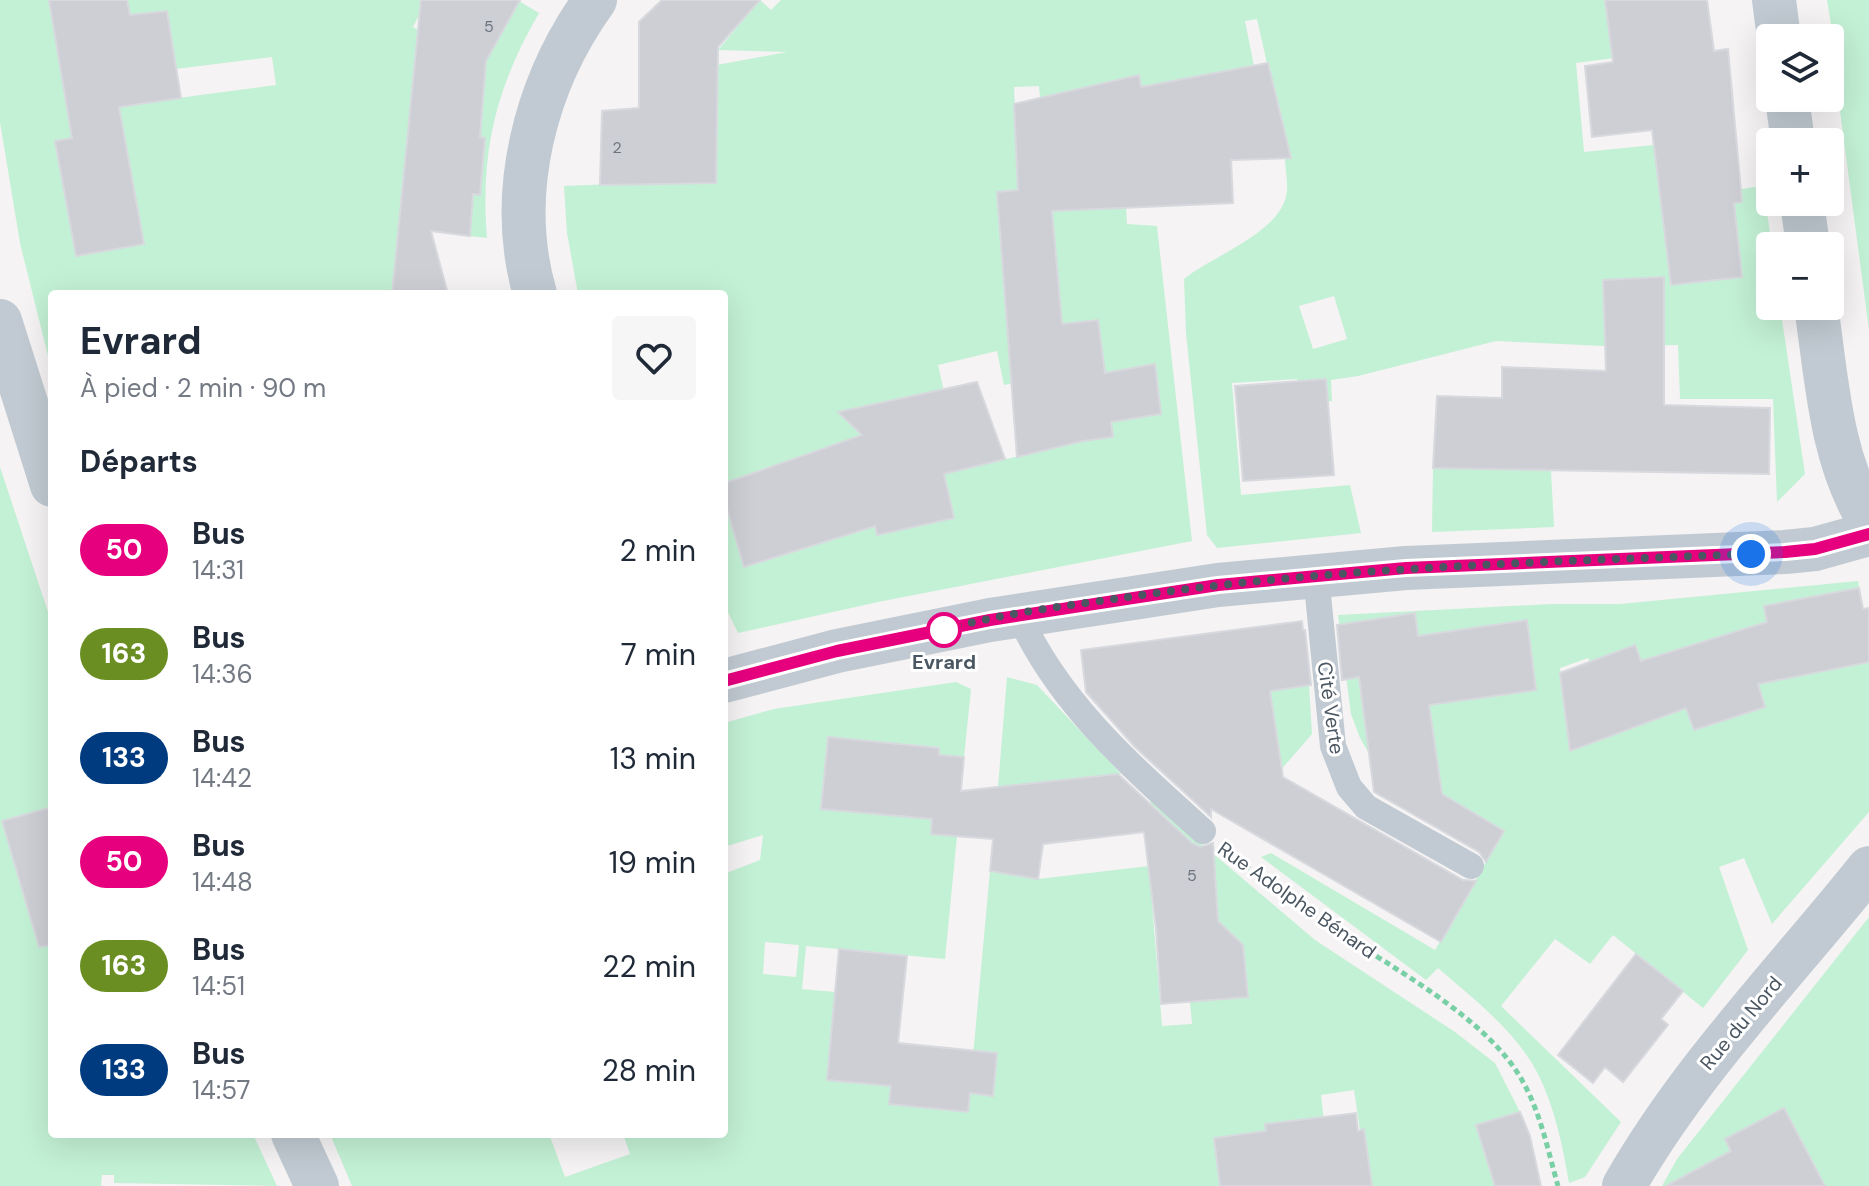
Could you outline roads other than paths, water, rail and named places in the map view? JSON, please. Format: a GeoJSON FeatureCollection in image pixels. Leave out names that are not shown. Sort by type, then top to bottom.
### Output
{"type":"FeatureCollection","features":[{"type":"Feature","properties":{"kind":"street"},"geometry":{"type":"LineString","coordinates":[[534,290],[524,224],[524,192],[533,134],[552,74],[566,44],[595,0]]}},
{"type":"Feature","properties":{"kind":"street"},"geometry":{"type":"LineString","coordinates":[[1774,0],[1777,24]]}},
{"type":"Feature","properties":{"kind":"street"},"geometry":{"type":"LineString","coordinates":[[1818,320],[1835,440],[1843,467],[1869,521]]}},
{"type":"Feature","properties":{"kind":"street"},"geometry":{"type":"LineString","coordinates":[[0,325],[48,473]]}},
{"type":"Feature","properties":{"kind":"street"},"geometry":{"type":"LineString","coordinates":[[728,680],[837,651],[1019,615],[1174,591],[1316,575],[1434,567],[1785,552],[1815,549],[1869,534]]}},
{"type":"Feature","properties":{"kind":"street","name":"Rue du Nord"},"geometry":{"type":"LineString","coordinates":[[1624,1186],[1675,1104],[1869,868]]}},
{"type":"Feature","properties":{"kind":"street"},"geometry":{"type":"LineString","coordinates":[[295,1138],[317,1186]]}},
{"type":"Feature","properties":{"kind":"lane","name":"Cité Verte"},"geometry":{"type":"LineString","coordinates":[[1316,575],[1333,746],[1349,787],[1366,807],[1471,866]]}},
{"type":"Feature","properties":{"kind":"lane","name":"Rue Adolphe Bénard"},"geometry":{"type":"LineString","coordinates":[[1019,615],[1043,663],[1085,718],[1121,757],[1203,831]]}},
{"type":"Feature","properties":{"kind":"place","name":"Evrard"},"geometry":{"type":"Point","coordinates":[944,630]}}]}
